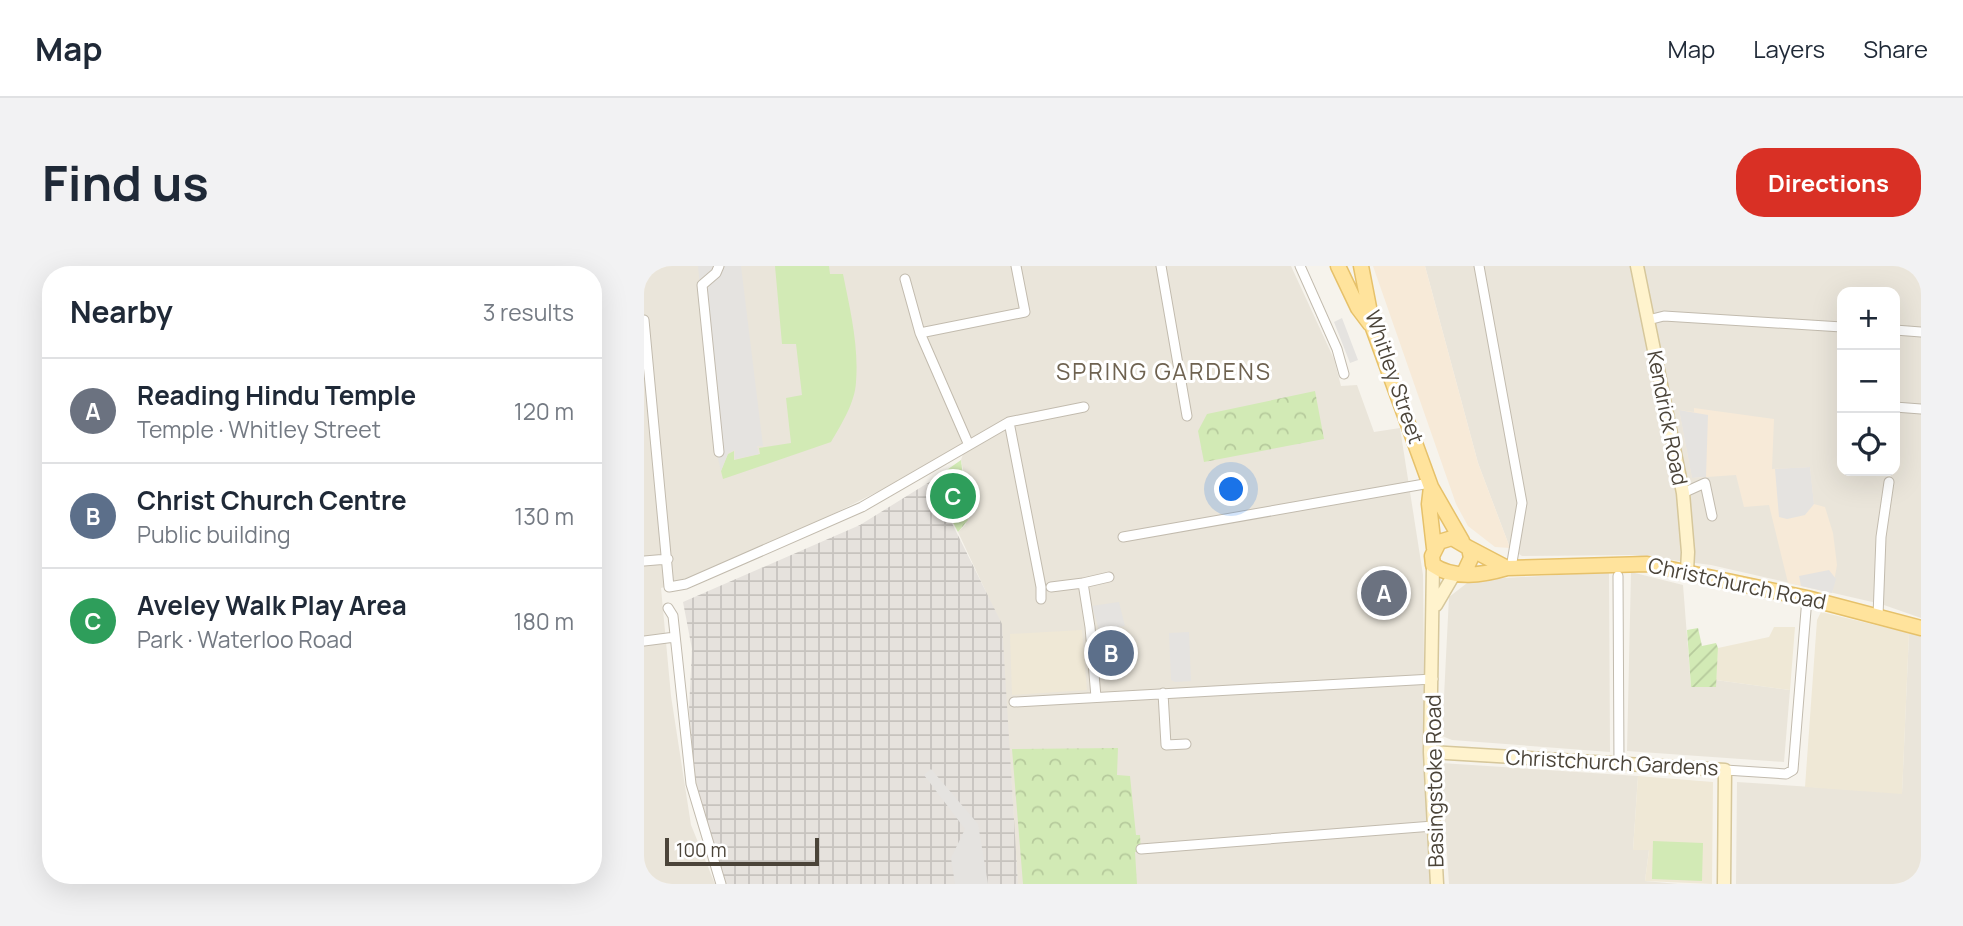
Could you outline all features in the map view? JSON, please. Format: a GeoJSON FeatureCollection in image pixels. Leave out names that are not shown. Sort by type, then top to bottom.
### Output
{"type":"FeatureCollection","features":[{"type":"Feature","properties":{"kind":"main road"},"geometry":{"type":"LineString","coordinates":[[1338,266],[1358,308],[1373,328]]}},
{"type":"Feature","properties":{"kind":"main road","name":"Whitley Street"},"geometry":{"type":"LineString","coordinates":[[1362,266],[1373,328],[1431,485],[1466,545]]}},
{"type":"Feature","properties":{"kind":"main road","name":"Whitley Street"},"geometry":{"type":"LineString","coordinates":[[1431,485],[1429,504],[1434,548]]}},
{"type":"Feature","properties":{"kind":"main road"},"geometry":{"type":"LineString","coordinates":[[1466,545],[1471,558],[1459,574],[1433,565],[1434,548],[1446,539],[1466,545],[1509,568]]}},
{"type":"Feature","properties":{"kind":"main road","name":"Christchurch Road"},"geometry":{"type":"LineString","coordinates":[[1459,574],[1490,573],[1509,568],[1617,563],[1687,570],[1921,628]]}},
{"type":"Feature","properties":{"kind":"street"},"geometry":{"type":"LineString","coordinates":[[719,266],[716,273],[702,285],[719,452]]}},
{"type":"Feature","properties":{"kind":"street"},"geometry":{"type":"LineString","coordinates":[[920,333],[1026,317],[1016,266]]}},
{"type":"Feature","properties":{"kind":"street"},"geometry":{"type":"LineString","coordinates":[[1161,266],[1187,416]]}},
{"type":"Feature","properties":{"kind":"street"},"geometry":{"type":"LineString","coordinates":[[1300,266],[1337,349],[1344,374]]}},
{"type":"Feature","properties":{"kind":"street"},"geometry":{"type":"LineString","coordinates":[[1479,266],[1522,503],[1509,568]]}},
{"type":"Feature","properties":{"kind":"street","name":"Kendrick Road"},"geometry":{"type":"LineString","coordinates":[[1637,266],[1682,493],[1689,552],[1687,570]]}},
{"type":"Feature","properties":{"kind":"street"},"geometry":{"type":"LineString","coordinates":[[905,279],[920,333],[968,443]]}},
{"type":"Feature","properties":{"kind":"street"},"geometry":{"type":"LineString","coordinates":[[1648,320],[1664,316],[1837,327]]}},
{"type":"Feature","properties":{"kind":"street"},"geometry":{"type":"LineString","coordinates":[[644,320],[669,587],[698,579],[862,507],[968,443],[1009,422],[1084,407]]}},
{"type":"Feature","properties":{"kind":"street"},"geometry":{"type":"LineString","coordinates":[[1900,330],[1921,332]]}},
{"type":"Feature","properties":{"kind":"street"},"geometry":{"type":"LineString","coordinates":[[1900,407],[1921,409]]}},
{"type":"Feature","properties":{"kind":"street"},"geometry":{"type":"LineString","coordinates":[[1009,422],[1041,587],[1041,599]]}},
{"type":"Feature","properties":{"kind":"street"},"geometry":{"type":"LineString","coordinates":[[1878,616],[1881,537],[1889,482]]}},
{"type":"Feature","properties":{"kind":"street"},"geometry":{"type":"LineString","coordinates":[[1682,493],[1705,483],[1712,516]]}},
{"type":"Feature","properties":{"kind":"street"},"geometry":{"type":"LineString","coordinates":[[1123,537],[1431,485]]}},
{"type":"Feature","properties":{"kind":"street"},"geometry":{"type":"LineString","coordinates":[[644,561],[668,559]]}},
{"type":"Feature","properties":{"kind":"street"},"geometry":{"type":"LineString","coordinates":[[1014,702],[1433,679],[1433,565]]}},
{"type":"Feature","properties":{"kind":"street"},"geometry":{"type":"LineString","coordinates":[[1434,609],[1459,574]]}},
{"type":"Feature","properties":{"kind":"street"},"geometry":{"type":"LineString","coordinates":[[1618,576],[1619,764]]}},
{"type":"Feature","properties":{"kind":"street"},"geometry":{"type":"LineString","coordinates":[[1051,587],[1109,577]]}},
{"type":"Feature","properties":{"kind":"street"},"geometry":{"type":"LineString","coordinates":[[1083,583],[1096,697]]}},
{"type":"Feature","properties":{"kind":"street","name":"Christchurch Gardens"},"geometry":{"type":"LineString","coordinates":[[1430,752],[1786,774],[1793,770],[1807,598]]}},
{"type":"Feature","properties":{"kind":"street"},"geometry":{"type":"LineString","coordinates":[[668,608],[673,615],[691,784],[721,884]]}},
{"type":"Feature","properties":{"kind":"street"},"geometry":{"type":"LineString","coordinates":[[644,641],[675,637]]}},
{"type":"Feature","properties":{"kind":"street","name":"Basingstoke Road"},"geometry":{"type":"LineString","coordinates":[[1433,679],[1430,752],[1437,884]]}},
{"type":"Feature","properties":{"kind":"street"},"geometry":{"type":"LineString","coordinates":[[1163,693],[1166,745],[1186,744]]}},
{"type":"Feature","properties":{"kind":"street"},"geometry":{"type":"LineString","coordinates":[[1724,770],[1724,884]]}},
{"type":"Feature","properties":{"kind":"street"},"geometry":{"type":"LineString","coordinates":[[1141,849],[1433,826]]}},
{"type":"Feature","properties":{"kind":"shaded area"},"geometry":{"type":"Polygon","coordinates":[[[644,266],[1291,266],[1334,359],[1341,386],[1357,385],[1374,432],[1400,428],[1423,575],[1425,753],[1432,884],[1018,884],[1001,624],[958,532],[966,524],[961,460],[965,448],[789,536],[698,577],[661,588],[671,696],[691,825],[715,884],[649,884],[644,871],[644,266]]]}},
{"type":"Feature","properties":{"kind":"shaded area"},"geometry":{"type":"Polygon","coordinates":[[[698,266],[741,266],[763,446],[757,446],[759,454],[735,459],[735,450],[728,453],[721,471],[716,450],[698,266]]]}},
{"type":"Feature","properties":{"kind":"shaded area"},"geometry":{"type":"Polygon","coordinates":[[[1373,266],[1425,266],[1478,463],[1510,548],[1495,547],[1468,526],[1456,504],[1373,266]]]}},
{"type":"Feature","properties":{"kind":"shaded area"},"geometry":{"type":"Polygon","coordinates":[[[1425,266],[1921,266],[1921,618],[1881,604],[1711,565],[1633,555],[1522,556],[1510,548],[1478,463],[1425,266]]]}},
{"type":"Feature","properties":{"kind":"shaded area"},"geometry":{"type":"Polygon","coordinates":[[[1342,318],[1358,360],[1350,363],[1334,322],[1342,318]]]}},
{"type":"Feature","properties":{"kind":"shaded area"},"geometry":{"type":"Polygon","coordinates":[[[1694,408],[1774,419],[1772,469],[1810,467],[1814,504],[1825,507],[1833,533],[1837,565],[1832,593],[1788,583],[1769,505],[1744,507],[1736,475],[1692,478],[1679,410],[1694,412],[1694,408]]]}},
{"type":"Feature","properties":{"kind":"shaded area"},"geometry":{"type":"Polygon","coordinates":[[[1679,410],[1708,415],[1706,477],[1692,478],[1679,410]]]}},
{"type":"Feature","properties":{"kind":"shaded area"},"geometry":{"type":"Polygon","coordinates":[[[1810,467],[1814,504],[1805,515],[1787,519],[1779,517],[1775,469],[1810,467]]]}},
{"type":"Feature","properties":{"kind":"shaded area"},"geometry":{"type":"Polygon","coordinates":[[[931,481],[1002,624],[1018,884],[724,884],[698,823],[689,709],[692,649],[683,602],[860,525],[931,481]]]}},
{"type":"Feature","properties":{"kind":"shaded area"},"geometry":{"type":"Polygon","coordinates":[[[1829,570],[1836,579],[1832,593],[1801,586],[1799,576],[1829,570]]]}},
{"type":"Feature","properties":{"kind":"shaded area"},"geometry":{"type":"Polygon","coordinates":[[[1609,572],[1610,752],[1452,740],[1442,736],[1449,597],[1471,580],[1609,572]]]}},
{"type":"Feature","properties":{"kind":"shaded area"},"geometry":{"type":"Polygon","coordinates":[[[1631,572],[1683,585],[1691,687],[1716,687],[1716,680],[1790,690],[1784,762],[1627,751],[1631,572]]]}},
{"type":"Feature","properties":{"kind":"shaded area"},"geometry":{"type":"Polygon","coordinates":[[[1119,602],[1125,626],[1099,630],[1092,606],[1119,602]]]}},
{"type":"Feature","properties":{"kind":"shaded area"},"geometry":{"type":"Polygon","coordinates":[[[1821,612],[1909,633],[1902,794],[1805,787],[1817,620],[1821,612]]]}},
{"type":"Feature","properties":{"kind":"shaded area"},"geometry":{"type":"Polygon","coordinates":[[[1774,627],[1795,627],[1790,690],[1716,680],[1718,648],[1769,637],[1774,627]]]}},
{"type":"Feature","properties":{"kind":"shaded area"},"geometry":{"type":"Polygon","coordinates":[[[1082,630],[1087,690],[1012,695],[1010,634],[1082,630]]]}},
{"type":"Feature","properties":{"kind":"shaded area"},"geometry":{"type":"Polygon","coordinates":[[[1189,632],[1191,681],[1175,682],[1171,680],[1169,633],[1189,632]]]}},
{"type":"Feature","properties":{"kind":"shaded area"},"geometry":{"type":"Polygon","coordinates":[[[1909,633],[1921,636],[1921,884],[1736,884],[1737,782],[1902,793],[1909,633]]]}},
{"type":"Feature","properties":{"kind":"shaded area"},"geometry":{"type":"Polygon","coordinates":[[[1441,763],[1638,776],[1633,850],[1649,850],[1645,881],[1678,884],[1449,884],[1441,763]]]}},
{"type":"Feature","properties":{"kind":"shaded area"},"geometry":{"type":"Polygon","coordinates":[[[931,769],[978,824],[988,884],[955,884],[951,858],[965,829],[924,775],[931,769]]]}},
{"type":"Feature","properties":{"kind":"shaded area"},"geometry":{"type":"Polygon","coordinates":[[[1638,776],[1713,782],[1712,884],[1645,881],[1649,850],[1633,850],[1638,776]]]}},
{"type":"Feature","properties":{"kind":"green space"},"geometry":{"type":"Polygon","coordinates":[[[775,266],[829,266],[830,274],[843,274],[855,341],[855,390],[847,414],[831,442],[723,479],[721,471],[728,454],[734,451],[734,460],[760,454],[759,448],[791,443],[786,398],[802,395],[796,344],[782,344],[775,266]]]}},
{"type":"Feature","properties":{"kind":"green space"},"geometry":{"type":"Polygon","coordinates":[[[1315,391],[1324,439],[1204,462],[1198,431],[1207,414],[1315,391]]]}},
{"type":"Feature","properties":{"kind":"green space"},"geometry":{"type":"Polygon","coordinates":[[[961,460],[968,520],[958,532],[931,481],[961,460]]]}},
{"type":"Feature","properties":{"kind":"green space"},"geometry":{"type":"Polygon","coordinates":[[[1698,628],[1702,646],[1716,643],[1718,648],[1716,687],[1691,687],[1687,630],[1698,628]]]}},
{"type":"Feature","properties":{"kind":"green space"},"geometry":{"type":"Polygon","coordinates":[[[1118,748],[1117,775],[1130,776],[1136,835],[1140,835],[1141,852],[1135,852],[1137,884],[1023,884],[1012,749],[1118,748]]]}},
{"type":"Feature","properties":{"kind":"green space"},"geometry":{"type":"Polygon","coordinates":[[[1653,841],[1703,843],[1702,881],[1652,879],[1653,841]]]}},
{"type":"Feature","properties":{"kind":"place","name":"Aveley Walk Play Area"},"geometry":{"type":"Point","coordinates":[953,496]}},
{"type":"Feature","properties":{"kind":"place","name":"Reading Hindu Temple"},"geometry":{"type":"Point","coordinates":[1384,593]}},
{"type":"Feature","properties":{"kind":"place","name":"Christ Church Centre"},"geometry":{"type":"Point","coordinates":[1111,653]}},
{"type":"Feature","properties":{"kind":"district","name":"SPRING GARDENS"},"geometry":{"type":"Point","coordinates":[1164,372]}}]}
